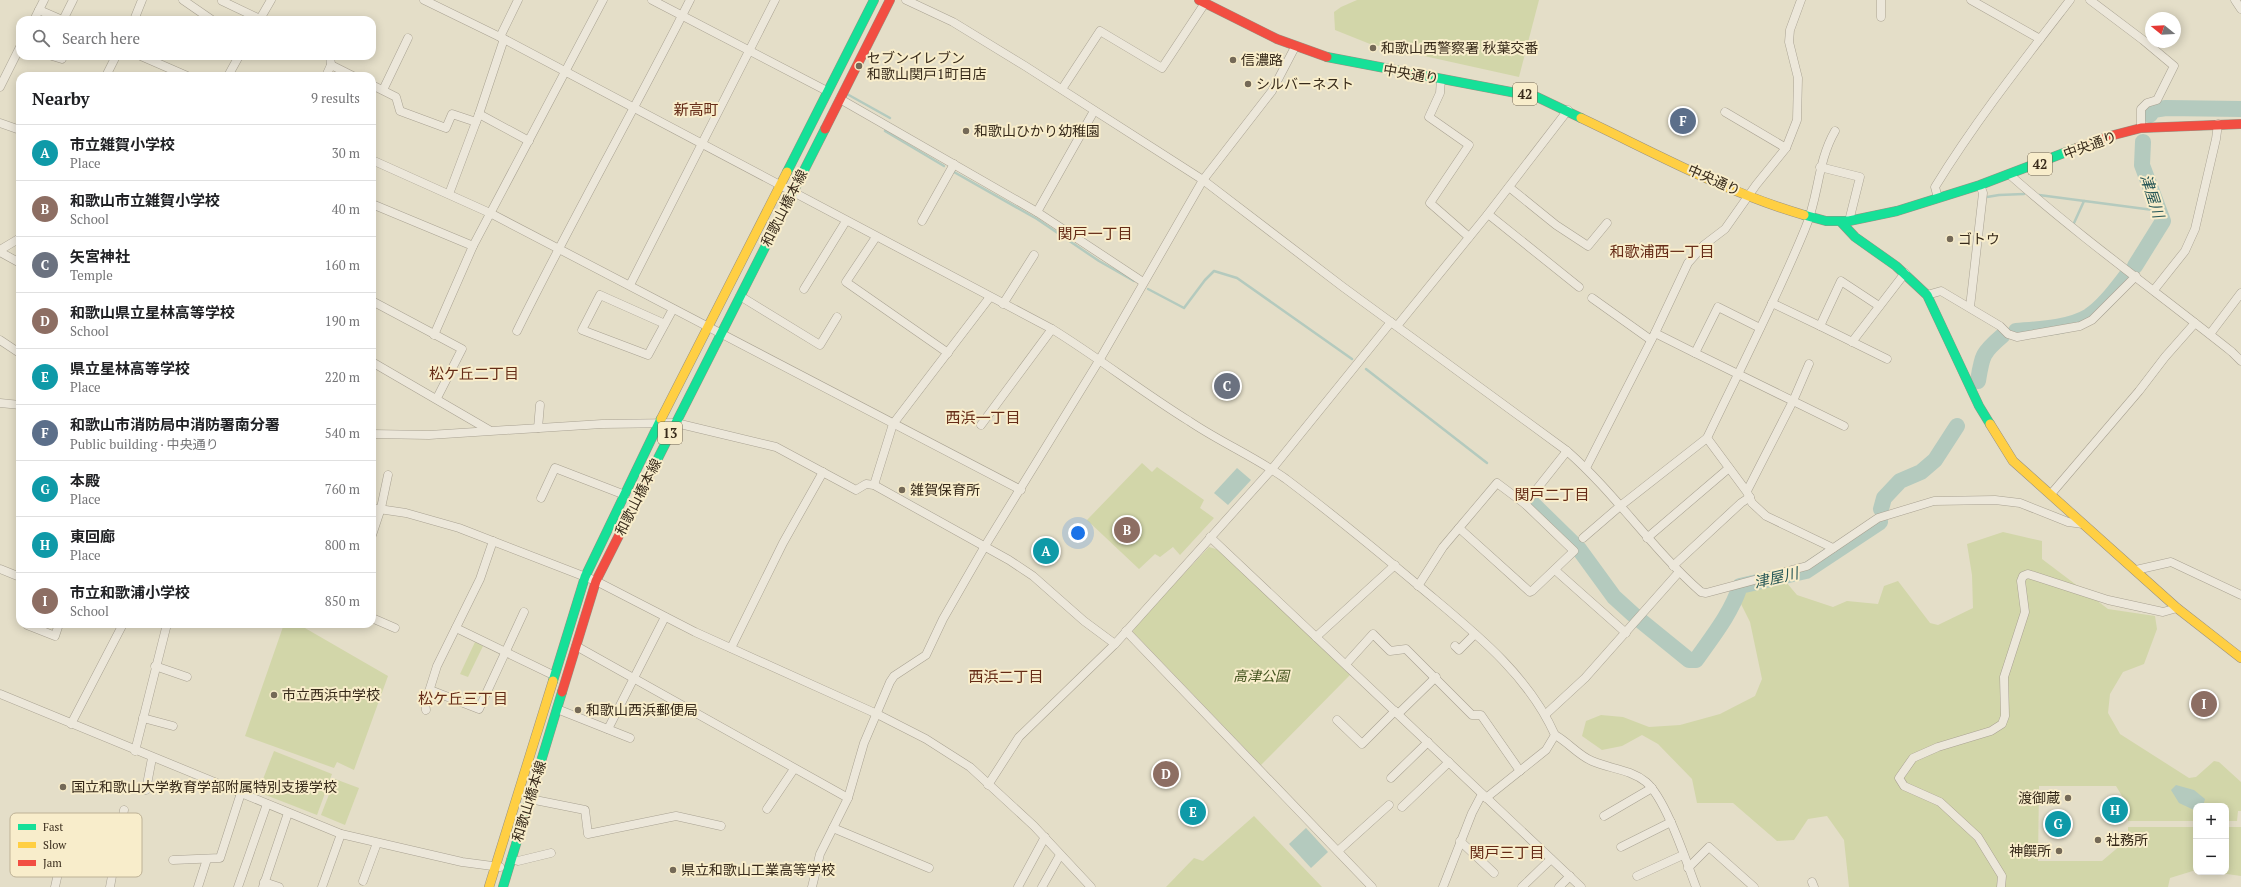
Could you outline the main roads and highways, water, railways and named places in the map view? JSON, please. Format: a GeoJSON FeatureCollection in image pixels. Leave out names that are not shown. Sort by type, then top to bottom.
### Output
{"type":"FeatureCollection","features":[{"type":"Feature","properties":{"kind":"main road","name":"和歌山橋本線"},"geometry":{"type":"LineString","coordinates":[[489,887],[553,674],[585,577],[659,424],[874,0]]}},
{"type":"Feature","properties":{"kind":"main road","name":"和歌山橋本線"},"geometry":{"type":"LineString","coordinates":[[503,887],[596,581],[890,0]]}},
{"type":"Feature","properties":{"kind":"main road","name":"中央通り"},"geometry":{"type":"LineString","coordinates":[[1202,2],[1233,19],[1295,47],[1342,62],[1537,97],[1568,110],[1702,175],[1749,195],[1810,217],[1845,222],[1897,211],[1980,186],[2110,136],[2141,128],[2241,124]]}},
{"type":"Feature","properties":{"kind":"main road"},"geometry":{"type":"LineString","coordinates":[[1845,222],[1855,237],[1905,273],[1927,294],[1979,406],[2013,461],[2178,608],[2241,658]]}},
{"type":"Feature","properties":{"kind":"waterway"},"geometry":{"type":"LineString","coordinates":[[847,94],[890,118]]}},
{"type":"Feature","properties":{"kind":"waterway","name":"津屋川"},"geometry":{"type":"LineString","coordinates":[[2150,115],[2153,110],[2166,108],[2241,109]]}},
{"type":"Feature","properties":{"kind":"waterway"},"geometry":{"type":"LineString","coordinates":[[885,131],[944,166]]}},
{"type":"Feature","properties":{"kind":"waterway","name":"津屋川"},"geometry":{"type":"LineString","coordinates":[[2135,266],[2163,221],[2142,165],[2143,142]]}},
{"type":"Feature","properties":{"kind":"waterway"},"geometry":{"type":"LineString","coordinates":[[954,172],[1037,219],[1099,261],[1134,281]]}},
{"type":"Feature","properties":{"kind":"waterway"},"geometry":{"type":"LineString","coordinates":[[1987,197],[2024,194]]}},
{"type":"Feature","properties":{"kind":"waterway"},"geometry":{"type":"LineString","coordinates":[[2039,195],[2153,210],[2158,204]]}},
{"type":"Feature","properties":{"kind":"waterway"},"geometry":{"type":"LineString","coordinates":[[2074,223],[2084,201]]}},
{"type":"Feature","properties":{"kind":"waterway"},"geometry":{"type":"LineString","coordinates":[[1148,289],[1184,308],[1205,280],[1214,271],[1237,278],[1352,359]]}},
{"type":"Feature","properties":{"kind":"waterway","name":"津屋川"},"geometry":{"type":"LineString","coordinates":[[2016,331],[2054,327],[2072,323],[2089,316],[2110,297],[2127,275]]}},
{"type":"Feature","properties":{"kind":"waterway","name":"津屋川"},"geometry":{"type":"LineString","coordinates":[[1978,381],[1984,356],[1990,347],[2002,336]]}},
{"type":"Feature","properties":{"kind":"waterway"},"geometry":{"type":"LineString","coordinates":[[1366,369],[1487,463]]}},
{"type":"Feature","properties":{"kind":"waterway","name":"津屋川"},"geometry":{"type":"LineString","coordinates":[[1881,509],[1884,498],[1900,481],[1921,472],[1935,460],[1957,426]]}},
{"type":"Feature","properties":{"kind":"waterway","name":"津屋川"},"geometry":{"type":"LineString","coordinates":[[1532,503],[1579,549],[1614,597],[1636,617]]}},
{"type":"Feature","properties":{"kind":"waterway","name":"津屋川"},"geometry":{"type":"LineString","coordinates":[[1641,621],[1689,660],[1696,660],[1715,634],[1732,606],[1740,586],[1806,571],[1880,522]]}},
{"type":"Feature","properties":{"kind":"place","name":"和歌山西警察署 秋葉交番"},"geometry":{"type":"Point","coordinates":[1373,48]}},
{"type":"Feature","properties":{"kind":"place","name":"信濃路"},"geometry":{"type":"Point","coordinates":[1233,60]}},
{"type":"Feature","properties":{"kind":"place","name":"セブンイレブン 和歌山関戸1町目店"},"geometry":{"type":"Point","coordinates":[859,66]}},
{"type":"Feature","properties":{"kind":"place","name":"シルバーネスト"},"geometry":{"type":"Point","coordinates":[1248,84]}},
{"type":"Feature","properties":{"kind":"place","name":"和歌山市消防局中消防署南分署"},"geometry":{"type":"Point","coordinates":[1683,121]}},
{"type":"Feature","properties":{"kind":"place","name":"和歌山ひかり幼稚園"},"geometry":{"type":"Point","coordinates":[966,131]}},
{"type":"Feature","properties":{"kind":"place","name":"ゴトウ"},"geometry":{"type":"Point","coordinates":[1950,239]}},
{"type":"Feature","properties":{"kind":"place","name":"矢宮神社"},"geometry":{"type":"Point","coordinates":[1227,386]}},
{"type":"Feature","properties":{"kind":"place","name":"雑賀保育所"},"geometry":{"type":"Point","coordinates":[902,490]}},
{"type":"Feature","properties":{"kind":"place","name":"和歌山市立雑賀小学校"},"geometry":{"type":"Point","coordinates":[1127,530]}},
{"type":"Feature","properties":{"kind":"place","name":"市立雑賀小学校"},"geometry":{"type":"Point","coordinates":[1046,551]}},
{"type":"Feature","properties":{"kind":"place","name":"市立西浜中学校"},"geometry":{"type":"Point","coordinates":[274,695]}},
{"type":"Feature","properties":{"kind":"place","name":"市立和歌浦小学校"},"geometry":{"type":"Point","coordinates":[2204,704]}},
{"type":"Feature","properties":{"kind":"place","name":"和歌山西浜郵便局"},"geometry":{"type":"Point","coordinates":[578,710]}},
{"type":"Feature","properties":{"kind":"place","name":"和歌山県立星林高等学校"},"geometry":{"type":"Point","coordinates":[1166,774]}},
{"type":"Feature","properties":{"kind":"place","name":"国立和歌山大学教育学部附属特別支援学校"},"geometry":{"type":"Point","coordinates":[63,787]}},
{"type":"Feature","properties":{"kind":"place","name":"渡御蔵"},"geometry":{"type":"Point","coordinates":[2068,798]}},
{"type":"Feature","properties":{"kind":"place","name":"東回廊"},"geometry":{"type":"Point","coordinates":[2115,810]}},
{"type":"Feature","properties":{"kind":"place","name":"県立星林高等学校"},"geometry":{"type":"Point","coordinates":[1193,812]}},
{"type":"Feature","properties":{"kind":"place","name":"本殿"},"geometry":{"type":"Point","coordinates":[2058,824]}},
{"type":"Feature","properties":{"kind":"place","name":"社務所"},"geometry":{"type":"Point","coordinates":[2098,840]}},
{"type":"Feature","properties":{"kind":"place","name":"神饌所"},"geometry":{"type":"Point","coordinates":[2059,851]}},
{"type":"Feature","properties":{"kind":"place","name":"県立和歌山工業高等学校"},"geometry":{"type":"Point","coordinates":[673,870]}},
{"type":"Feature","properties":{"kind":"district","name":"新高町"},"geometry":{"type":"Point","coordinates":[696,110]}},
{"type":"Feature","properties":{"kind":"district","name":"関戸一丁目"},"geometry":{"type":"Point","coordinates":[1095,234]}},
{"type":"Feature","properties":{"kind":"district","name":"和歌浦西一丁目"},"geometry":{"type":"Point","coordinates":[1662,252]}},
{"type":"Feature","properties":{"kind":"district","name":"松ケ丘二丁目"},"geometry":{"type":"Point","coordinates":[474,374]}},
{"type":"Feature","properties":{"kind":"district","name":"西浜一丁目"},"geometry":{"type":"Point","coordinates":[983,418]}},
{"type":"Feature","properties":{"kind":"district","name":"関戸二丁目"},"geometry":{"type":"Point","coordinates":[1552,495]}},
{"type":"Feature","properties":{"kind":"district","name":"西浜二丁目"},"geometry":{"type":"Point","coordinates":[1006,677]}},
{"type":"Feature","properties":{"kind":"district","name":"松ケ丘三丁目"},"geometry":{"type":"Point","coordinates":[463,699]}},
{"type":"Feature","properties":{"kind":"district","name":"関戸三丁目"},"geometry":{"type":"Point","coordinates":[1507,853]}},
{"type":"Feature","properties":{"kind":"park label","name":"高津公園"},"geometry":{"type":"Point","coordinates":[1261,676]}}]}
